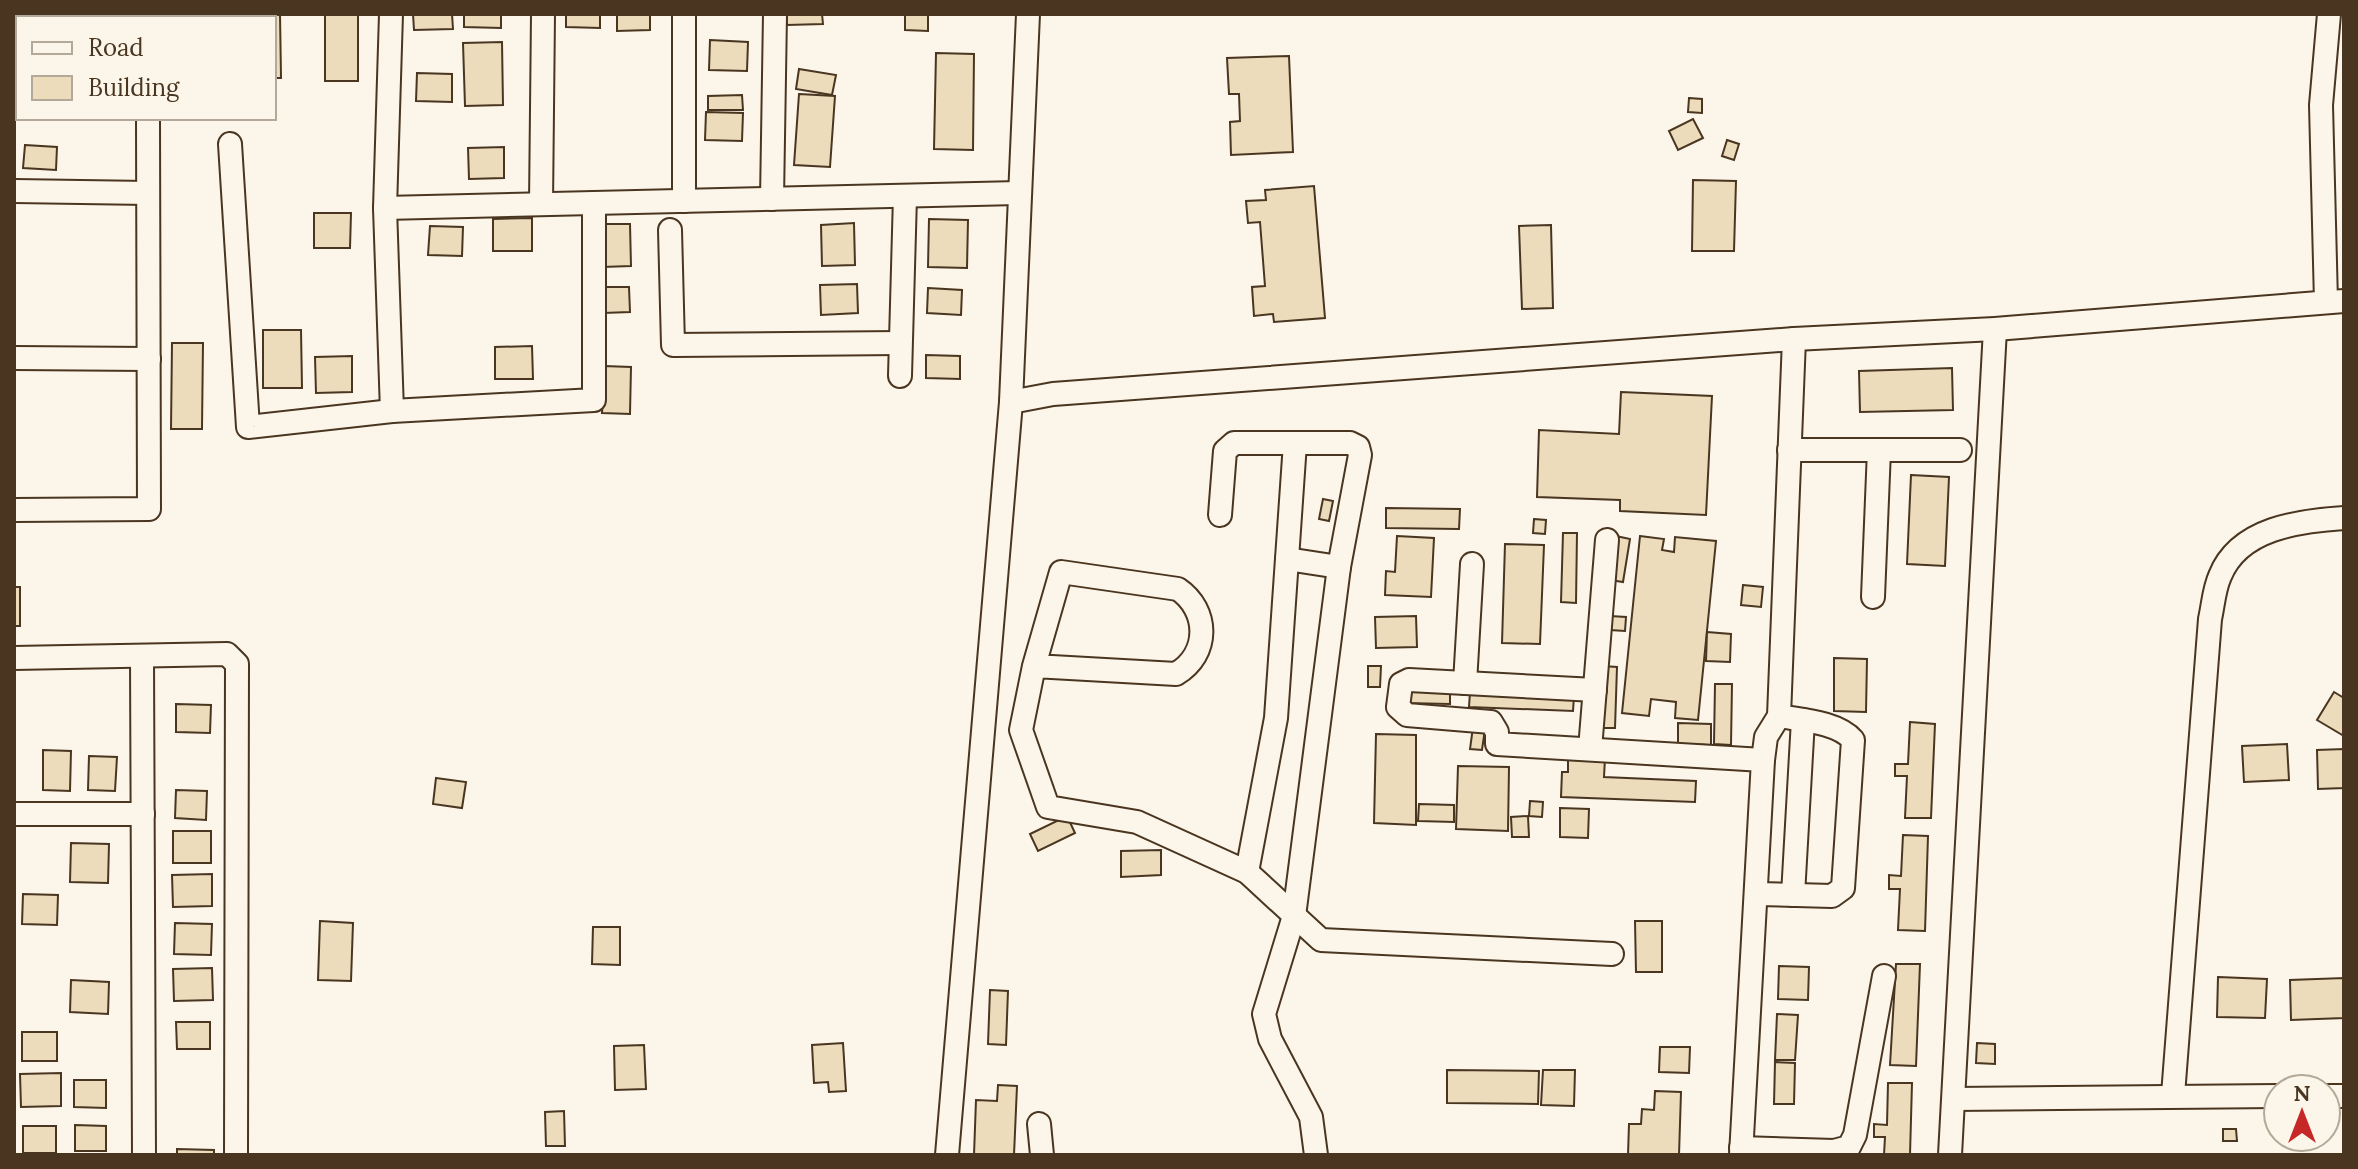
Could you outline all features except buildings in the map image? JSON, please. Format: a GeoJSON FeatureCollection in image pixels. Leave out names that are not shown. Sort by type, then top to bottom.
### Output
{"type":"FeatureCollection","features":[{"type":"Feature","properties":{"kind":"street"},"geometry":{"type":"LineString","coordinates":[[391,14],[385,208],[392,411]]}},
{"type":"Feature","properties":{"kind":"street"},"geometry":{"type":"LineString","coordinates":[[541,204],[543,14]]}},
{"type":"Feature","properties":{"kind":"street"},"geometry":{"type":"LineString","coordinates":[[684,14],[684,201]]}},
{"type":"Feature","properties":{"kind":"street"},"geometry":{"type":"LineString","coordinates":[[772,199],[775,14]]}},
{"type":"Feature","properties":{"kind":"street"},"geometry":{"type":"LineString","coordinates":[[947,1155],[1011,402],[1028,14]]}},
{"type":"Feature","properties":{"kind":"street"},"geometry":{"type":"LineString","coordinates":[[1011,402],[1053,394],[1794,339],[1995,329],[2335,302],[2321,105],[2329,14]]}},
{"type":"Feature","properties":{"kind":"street"},"geometry":{"type":"LineString","coordinates":[[14,510],[149,509],[148,120]]}},
{"type":"Feature","properties":{"kind":"street"},"geometry":{"type":"LineString","coordinates":[[230,144],[248,427],[392,411],[594,400],[594,203]]}},
{"type":"Feature","properties":{"kind":"street"},"geometry":{"type":"LineString","coordinates":[[14,191],[148,193]]}},
{"type":"Feature","properties":{"kind":"street"},"geometry":{"type":"LineString","coordinates":[[385,208],[1020,193]]}},
{"type":"Feature","properties":{"kind":"street"},"geometry":{"type":"LineString","coordinates":[[900,376],[905,196]]}},
{"type":"Feature","properties":{"kind":"street"},"geometry":{"type":"LineString","coordinates":[[670,230],[673,345],[900,343]]}},
{"type":"Feature","properties":{"kind":"street"},"geometry":{"type":"LineString","coordinates":[[1950,1155],[1995,329]]}},
{"type":"Feature","properties":{"kind":"street"},"geometry":{"type":"LineString","coordinates":[[1794,339],[1779,716],[1766,737],[1763,760],[1741,1152],[1834,1151],[1849,1147],[1855,1135],[1884,976]]}},
{"type":"Feature","properties":{"kind":"street"},"geometry":{"type":"LineString","coordinates":[[14,358],[149,359]]}},
{"type":"Feature","properties":{"kind":"street"},"geometry":{"type":"LineString","coordinates":[[1220,515],[1225,451],[1234,443],[1350,443],[1358,447],[1360,455],[1339,567],[1294,916],[1264,1014],[1270,1039],[1311,1117],[1316,1155]]}},
{"type":"Feature","properties":{"kind":"street"},"geometry":{"type":"LineString","coordinates":[[1247,872],[1276,718],[1295,443]]}},
{"type":"Feature","properties":{"kind":"street"},"geometry":{"type":"LineString","coordinates":[[1789,450],[1960,450]]}},
{"type":"Feature","properties":{"kind":"street"},"geometry":{"type":"LineString","coordinates":[[1873,597],[1879,450]]}},
{"type":"Feature","properties":{"kind":"street"},"geometry":{"type":"LineString","coordinates":[[2173,1095],[2210,619],[2220,575],[2237,549],[2265,532],[2304,521],[2344,518]]}},
{"type":"Feature","properties":{"kind":"street"},"geometry":{"type":"LineString","coordinates":[[1590,749],[1607,540]]}},
{"type":"Feature","properties":{"kind":"street"},"geometry":{"type":"LineString","coordinates":[[1287,559],[1339,567]]}},
{"type":"Feature","properties":{"kind":"street"},"geometry":{"type":"LineString","coordinates":[[1465,683],[1472,564]]}},
{"type":"Feature","properties":{"kind":"street"},"geometry":{"type":"LineString","coordinates":[[1034,666],[1176,674],[1189,666],[1199,649],[1202,615],[1193,599],[1178,589],[1061,572],[1034,666],[1021,730],[1048,807],[1137,822],[1247,872],[1321,940],[1612,954]]}},
{"type":"Feature","properties":{"kind":"street"},"geometry":{"type":"LineString","coordinates":[[14,658],[227,654],[237,664],[236,1155]]}},
{"type":"Feature","properties":{"kind":"street"},"geometry":{"type":"LineString","coordinates":[[142,657],[144,1155]]}},
{"type":"Feature","properties":{"kind":"street"},"geometry":{"type":"LineString","coordinates":[[1595,690],[1409,680],[1401,684],[1398,707],[1407,715],[1491,722],[1497,732],[1497,744],[1763,760]]}},
{"type":"Feature","properties":{"kind":"street"},"geometry":{"type":"LineString","coordinates":[[1757,894],[1832,896],[1843,888],[1853,740],[1846,732],[1779,716]]}},
{"type":"Feature","properties":{"kind":"street"},"geometry":{"type":"LineString","coordinates":[[1793,895],[1803,720]]}},
{"type":"Feature","properties":{"kind":"street"},"geometry":{"type":"LineString","coordinates":[[14,814],[143,814]]}},
{"type":"Feature","properties":{"kind":"street"},"geometry":{"type":"LineString","coordinates":[[1954,1099],[2262,1096]]}},
{"type":"Feature","properties":{"kind":"street"},"geometry":{"type":"LineString","coordinates":[[1039,1124],[1042,1155]]}}]}
